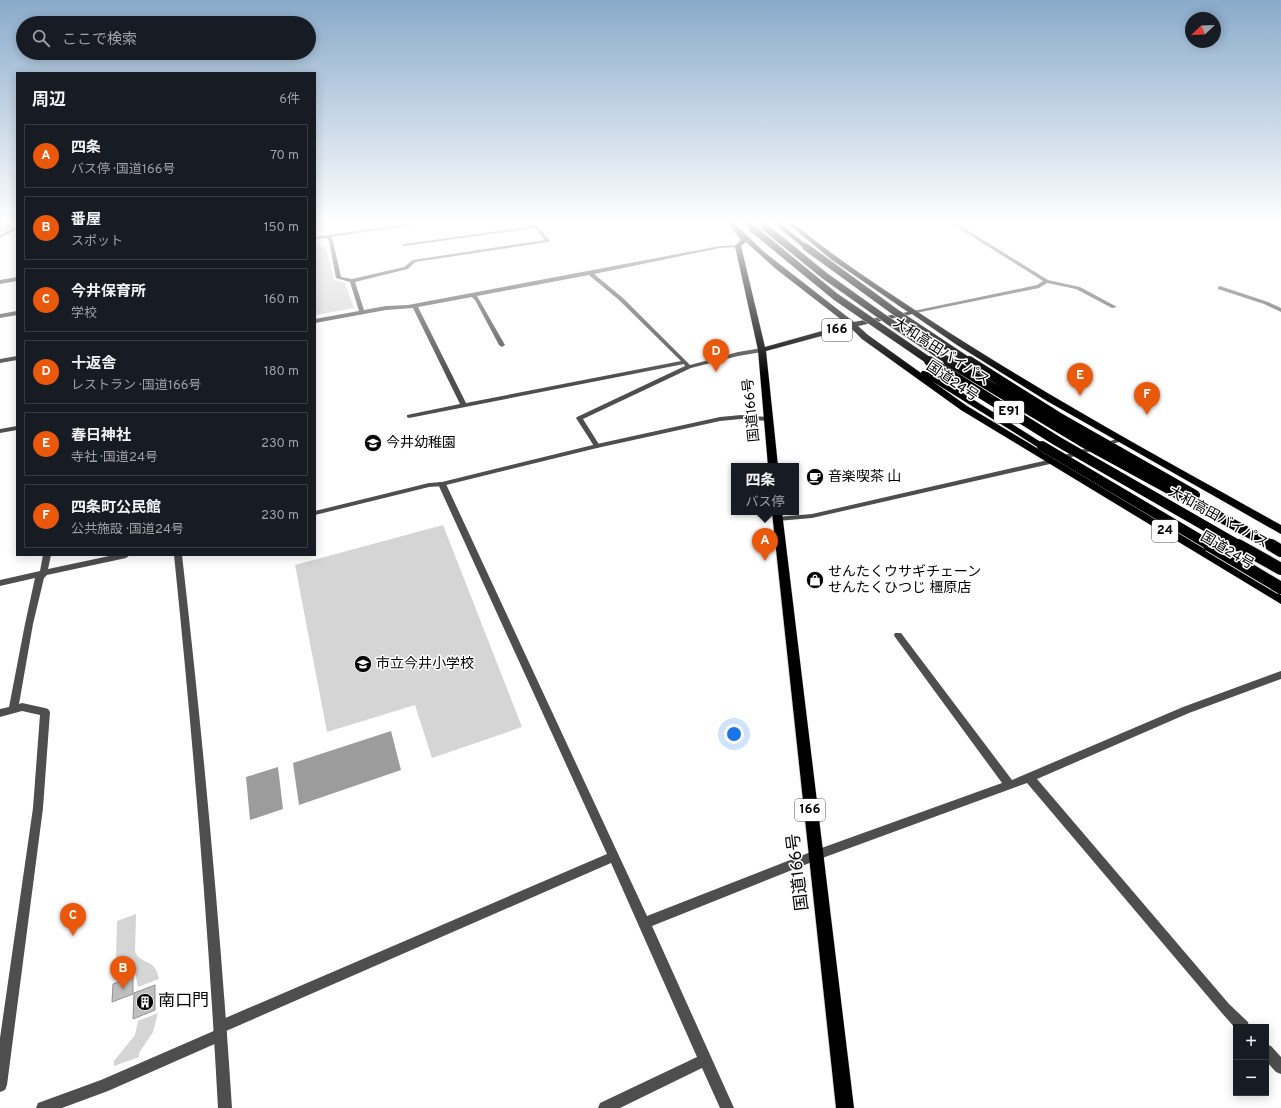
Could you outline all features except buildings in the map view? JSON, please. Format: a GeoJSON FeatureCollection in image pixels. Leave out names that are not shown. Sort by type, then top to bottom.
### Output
{"type":"FeatureCollection","features":[{"type":"Feature","properties":{"kind":"highway","name":"国道166号"},"geometry":{"type":"LineString","coordinates":[[745,274],[762,350],[773,463]]}},
{"type":"Feature","properties":{"kind":"highway","name":"国道24号"},"geometry":{"type":"LineString","coordinates":[[787,274],[853,325],[871,342],[964,408],[1050,462],[1281,600]]}},
{"type":"Feature","properties":{"kind":"highway","name":"大和高田バイパス"},"geometry":{"type":"LineString","coordinates":[[805,274],[908,348],[1073,451],[1281,570]]}},
{"type":"Feature","properties":{"kind":"highway","name":"大和高田バイパス"},"geometry":{"type":"LineString","coordinates":[[823,274],[889,321],[963,370],[1089,445],[1281,551]]}},
{"type":"Feature","properties":{"kind":"highway"},"geometry":{"type":"LineString","coordinates":[[841,274],[875,299],[977,367],[1059,417],[1173,482],[1281,547]]}},
{"type":"Feature","properties":{"kind":"highway"},"geometry":{"type":"LineString","coordinates":[[855,274],[967,349],[1036,391],[1281,530]]}},
{"type":"Feature","properties":{"kind":"highway","name":"166"},"geometry":{"type":"LineString","coordinates":[[762,350],[853,325],[913,313]]}},
{"type":"Feature","properties":{"kind":"highway"},"geometry":{"type":"LineString","coordinates":[[853,325],[1042,446],[1281,588]]}},
{"type":"Feature","properties":{"kind":"highway","name":"国道166号"},"geometry":{"type":"LineString","coordinates":[[777,516],[845,1108]]}},
{"type":"Feature","properties":{"kind":"street"},"geometry":{"type":"LineString","coordinates":[[338,274],[339,278],[352,281],[382,274]]}},
{"type":"Feature","properties":{"kind":"street"},"geometry":{"type":"LineString","coordinates":[[316,321],[362,312],[414,306],[586,274]]}},
{"type":"Feature","properties":{"kind":"street"},"geometry":{"type":"LineString","coordinates":[[591,274],[621,299],[687,365]]}},
{"type":"Feature","properties":{"kind":"street"},"geometry":{"type":"LineString","coordinates":[[1034,274],[1046,281],[1078,288],[1114,308]]}},
{"type":"Feature","properties":{"kind":"street"},"geometry":{"type":"LineString","coordinates":[[0,282],[16,279]]}},
{"type":"Feature","properties":{"kind":"street"},"geometry":{"type":"LineString","coordinates":[[352,281],[362,312]]}},
{"type":"Feature","properties":{"kind":"street"},"geometry":{"type":"LineString","coordinates":[[913,313],[1039,286],[1046,281]]}},
{"type":"Feature","properties":{"kind":"street"},"geometry":{"type":"LineString","coordinates":[[1220,288],[1266,303],[1281,310]]}},
{"type":"Feature","properties":{"kind":"street"},"geometry":{"type":"LineString","coordinates":[[472,294],[478,299],[502,345]]}},
{"type":"Feature","properties":{"kind":"street"},"geometry":{"type":"LineString","coordinates":[[414,306],[464,405]]}},
{"type":"Feature","properties":{"kind":"street"},"geometry":{"type":"LineString","coordinates":[[0,316],[16,313]]}},
{"type":"Feature","properties":{"kind":"street"},"geometry":{"type":"LineString","coordinates":[[408,416],[762,350]]}},
{"type":"Feature","properties":{"kind":"street"},"geometry":{"type":"LineString","coordinates":[[0,361],[16,358]]}},
{"type":"Feature","properties":{"kind":"street"},"geometry":{"type":"LineString","coordinates":[[596,446],[579,418],[687,365]]}},
{"type":"Feature","properties":{"kind":"street"},"geometry":{"type":"LineString","coordinates":[[316,513],[429,485],[442,484],[596,446],[720,419],[741,416],[769,420]]}},
{"type":"Feature","properties":{"kind":"street"},"geometry":{"type":"LineString","coordinates":[[0,431],[16,428]]}},
{"type":"Feature","properties":{"kind":"street"},"geometry":{"type":"LineString","coordinates":[[777,516],[812,516],[1050,462],[1120,440]]}},
{"type":"Feature","properties":{"kind":"street"},"geometry":{"type":"LineString","coordinates":[[442,484],[645,923],[727,1108]]}},
{"type":"Feature","properties":{"kind":"street"},"geometry":{"type":"LineString","coordinates":[[13,710],[29,624],[47,556]]}},
{"type":"Feature","properties":{"kind":"street"},"geometry":{"type":"LineString","coordinates":[[0,583],[42,575],[122,556]]}},
{"type":"Feature","properties":{"kind":"street"},"geometry":{"type":"LineString","coordinates":[[178,556],[192,685],[221,1030],[225,1108]]}},
{"type":"Feature","properties":{"kind":"street"},"geometry":{"type":"LineString","coordinates":[[898,635],[1010,785]]}},
{"type":"Feature","properties":{"kind":"street"},"geometry":{"type":"LineString","coordinates":[[645,923],[816,855],[1028,778],[1186,710],[1281,675]]}},
{"type":"Feature","properties":{"kind":"street"},"geometry":{"type":"LineString","coordinates":[[0,713],[22,707],[45,712],[38,808],[0,1085]]}},
{"type":"Feature","properties":{"kind":"street"},"geometry":{"type":"LineString","coordinates":[[1028,778],[1225,1008],[1241,1024]]}},
{"type":"Feature","properties":{"kind":"street"},"geometry":{"type":"LineString","coordinates":[[43,1108],[103,1086],[221,1030],[614,856]]}},
{"type":"Feature","properties":{"kind":"street"},"geometry":{"type":"LineString","coordinates":[[1269,1054],[1281,1067]]}},
{"type":"Feature","properties":{"kind":"street"},"geometry":{"type":"LineString","coordinates":[[605,1108],[705,1060]]}},
{"type":"Feature","properties":{"kind":"shaded area"},"geometry":{"type":"Polygon","coordinates":[[[316,274],[332,274],[334,280],[345,283],[354,308],[316,315],[316,274]]]}},
{"type":"Feature","properties":{"kind":"shaded area"},"geometry":{"type":"Polygon","coordinates":[[[443,525],[522,727],[432,758],[415,705],[327,732],[295,565],[443,525]]]}},
{"type":"Feature","properties":{"kind":"shaded area"},"geometry":{"type":"Polygon","coordinates":[[[391,731],[401,770],[299,805],[293,763],[391,731]]]}},
{"type":"Feature","properties":{"kind":"shaded area"},"geometry":{"type":"Polygon","coordinates":[[[278,767],[283,809],[250,820],[246,777],[278,767]]]}},
{"type":"Feature","properties":{"kind":"shaded area"},"geometry":{"type":"Polygon","coordinates":[[[136,914],[135,952],[141,959],[155,967],[159,979],[138,987],[135,972],[122,969],[116,959],[117,921],[136,914]]]}},
{"type":"Feature","properties":{"kind":"shaded area"},"geometry":{"type":"Polygon","coordinates":[[[158,1013],[153,1032],[139,1053],[139,1057],[114,1066],[114,1061],[135,1035],[138,1021],[158,1013]]]}},
{"type":"Feature","properties":{"kind":"place","name":"十返舎"},"geometry":{"type":"Point","coordinates":[716,372]}},
{"type":"Feature","properties":{"kind":"place","name":"春日神社"},"geometry":{"type":"Point","coordinates":[1080,396]}},
{"type":"Feature","properties":{"kind":"place","name":"四条町公民館"},"geometry":{"type":"Point","coordinates":[1147,415]}},
{"type":"Feature","properties":{"kind":"place","name":"今井幼稚園"},"geometry":{"type":"Point","coordinates":[373,443]}},
{"type":"Feature","properties":{"kind":"place","name":"音楽喫茶 山"},"geometry":{"type":"Point","coordinates":[815,477]}},
{"type":"Feature","properties":{"kind":"place","name":"四条"},"geometry":{"type":"Point","coordinates":[765,561]}},
{"type":"Feature","properties":{"kind":"place","name":"せんたくウサギチェーン せんたくひつじ 橿原店"},"geometry":{"type":"Point","coordinates":[815,580]}},
{"type":"Feature","properties":{"kind":"place","name":"市立今井小学校"},"geometry":{"type":"Point","coordinates":[363,664]}},
{"type":"Feature","properties":{"kind":"place","name":"今井保育所"},"geometry":{"type":"Point","coordinates":[73,936]}},
{"type":"Feature","properties":{"kind":"place","name":"番屋"},"geometry":{"type":"Point","coordinates":[123,989]}},
{"type":"Feature","properties":{"kind":"place","name":"南口門"},"geometry":{"type":"Point","coordinates":[145,1002]}}]}
